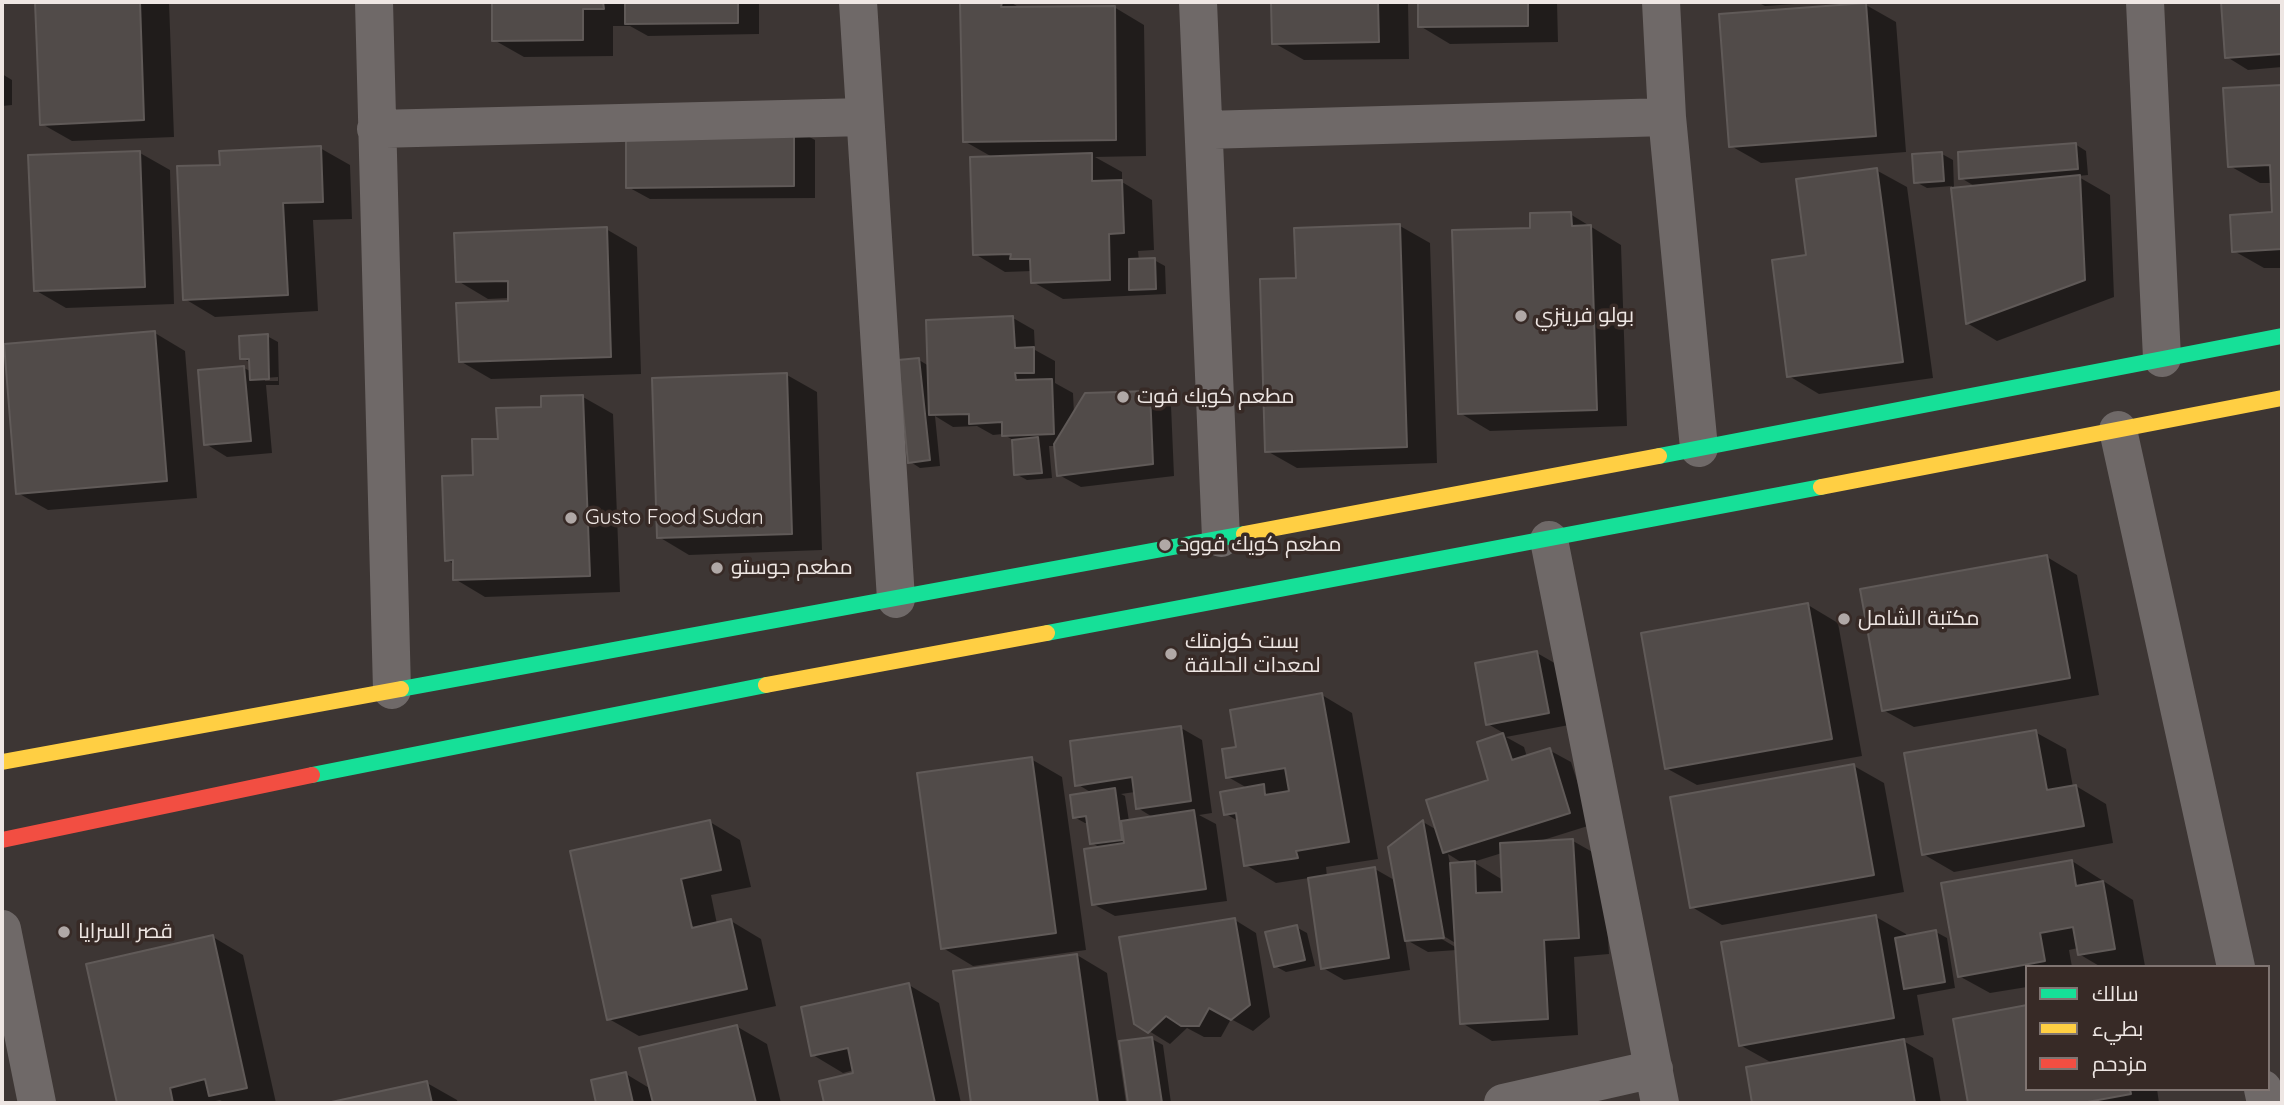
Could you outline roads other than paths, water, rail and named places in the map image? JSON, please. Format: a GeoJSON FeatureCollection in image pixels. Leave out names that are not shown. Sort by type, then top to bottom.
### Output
{"type":"FeatureCollection","features":[{"type":"Feature","properties":{"kind":"street"},"geometry":{"type":"LineString","coordinates":[[373,2],[392,690]]}},
{"type":"Feature","properties":{"kind":"street"},"geometry":{"type":"LineString","coordinates":[[858,2],[896,599]]}},
{"type":"Feature","properties":{"kind":"street"},"geometry":{"type":"LineString","coordinates":[[1198,2],[1222,538]]}},
{"type":"Feature","properties":{"kind":"street"},"geometry":{"type":"LineString","coordinates":[[1661,2],[1667,117],[1699,448]]}},
{"type":"Feature","properties":{"kind":"street"},"geometry":{"type":"LineString","coordinates":[[2145,2],[2162,358]]}},
{"type":"Feature","properties":{"kind":"street"},"geometry":{"type":"LineString","coordinates":[[376,129],[865,117]]}},
{"type":"Feature","properties":{"kind":"street"},"geometry":{"type":"LineString","coordinates":[[1205,130],[1667,117]]}},
{"type":"Feature","properties":{"kind":"street"},"geometry":{"type":"LineString","coordinates":[[2,762],[1537,480],[2282,336]]}},
{"type":"Feature","properties":{"kind":"street"},"geometry":{"type":"LineString","coordinates":[[2,840],[694,698],[1549,540],[2282,398]]}},
{"type":"Feature","properties":{"kind":"street"},"geometry":{"type":"LineString","coordinates":[[2118,430],[2236,965]]}},
{"type":"Feature","properties":{"kind":"street"},"geometry":{"type":"LineString","coordinates":[[1503,1103],[1657,1086],[1549,540]]}},
{"type":"Feature","properties":{"kind":"street"},"geometry":{"type":"LineString","coordinates":[[2,929],[37,1103]]}},
{"type":"Feature","properties":{"kind":"place","name":"بولو فرينزي"},"geometry":{"type":"Point","coordinates":[1521,316]}},
{"type":"Feature","properties":{"kind":"place","name":"مطعم كويك فوت"},"geometry":{"type":"Point","coordinates":[1123,397]}},
{"type":"Feature","properties":{"kind":"place","name":"Gusto Food Sudan"},"geometry":{"type":"Point","coordinates":[571,518]}},
{"type":"Feature","properties":{"kind":"place","name":"مطعم كويك فوود"},"geometry":{"type":"Point","coordinates":[1165,545]}},
{"type":"Feature","properties":{"kind":"place","name":"مطعم جوستو"},"geometry":{"type":"Point","coordinates":[717,568]}},
{"type":"Feature","properties":{"kind":"place","name":"مكتبة الشامل"},"geometry":{"type":"Point","coordinates":[1844,619]}},
{"type":"Feature","properties":{"kind":"place","name":"بست كوزمتك لمعدات الحلاقة"},"geometry":{"type":"Point","coordinates":[1171,654]}},
{"type":"Feature","properties":{"kind":"place","name":"قصر السرايا"},"geometry":{"type":"Point","coordinates":[64,932]}}]}
